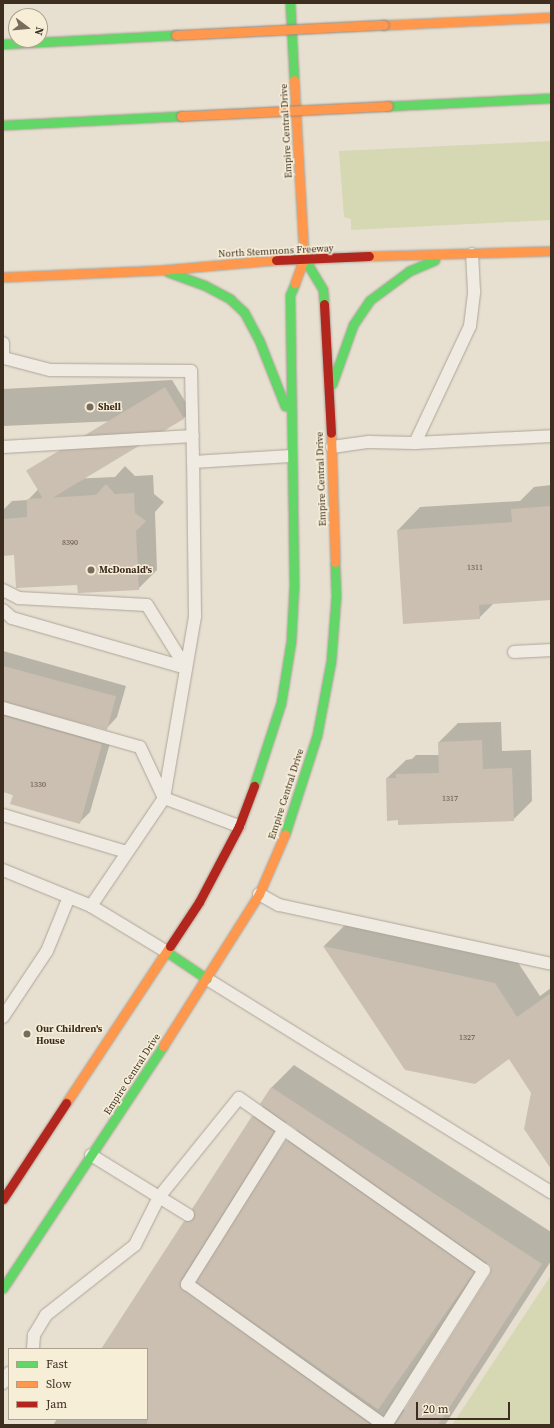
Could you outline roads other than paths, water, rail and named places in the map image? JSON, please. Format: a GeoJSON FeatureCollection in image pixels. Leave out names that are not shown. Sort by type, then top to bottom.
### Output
{"type":"FeatureCollection","features":[{"type":"Feature","properties":{"kind":"main road","name":"Empire Central Drive"},"geometry":{"type":"LineString","coordinates":[[3,1199],[199,902],[239,826],[264,762],[281,703],[291,641],[294,586],[291,456],[290,294],[304,258],[290,3]]}},
{"type":"Feature","properties":{"kind":"main road"},"geometry":{"type":"LineString","coordinates":[[3,44],[551,17]]}},
{"type":"Feature","properties":{"kind":"main road"},"geometry":{"type":"LineString","coordinates":[[3,125],[551,98]]}},
{"type":"Feature","properties":{"kind":"main road","name":"North Stemmons Freeway"},"geometry":{"type":"LineString","coordinates":[[3,277],[161,270],[304,258],[444,256],[551,251]]}},
{"type":"Feature","properties":{"kind":"main road"},"geometry":{"type":"LineString","coordinates":[[329,393],[353,325],[370,300],[409,270],[444,256]]}},
{"type":"Feature","properties":{"kind":"main road","name":"Empire Central Drive"},"geometry":{"type":"LineString","coordinates":[[3,1288],[207,979],[259,894],[291,820],[317,735],[331,661],[336,596],[332,447],[323,290],[304,258]]}},
{"type":"Feature","properties":{"kind":"main road"},"geometry":{"type":"LineString","coordinates":[[161,270],[204,285],[230,299],[244,312],[259,340],[291,422]]}},
{"type":"Feature","properties":{"kind":"main road"},"geometry":{"type":"LineString","coordinates":[[166,952],[207,979]]}},
{"type":"Feature","properties":{"kind":"lane"},"geometry":{"type":"LineString","coordinates":[[415,443],[470,326],[474,292],[472,254]]}},
{"type":"Feature","properties":{"kind":"lane"},"geometry":{"type":"LineString","coordinates":[[3,344],[3,358],[50,370],[191,371],[195,616],[164,798],[126,852],[91,906]]}},
{"type":"Feature","properties":{"kind":"lane"},"geometry":{"type":"LineString","coordinates":[[3,447],[193,436]]}},
{"type":"Feature","properties":{"kind":"lane"},"geometry":{"type":"LineString","coordinates":[[332,447],[369,442],[415,443],[551,436]]}},
{"type":"Feature","properties":{"kind":"lane"},"geometry":{"type":"LineString","coordinates":[[193,462],[291,456]]}},
{"type":"Feature","properties":{"kind":"lane"},"geometry":{"type":"LineString","coordinates":[[3,590],[19,598],[147,605],[186,668]]}},
{"type":"Feature","properties":{"kind":"lane"},"geometry":{"type":"LineString","coordinates":[[3,610],[12,618],[186,668]]}},
{"type":"Feature","properties":{"kind":"lane"},"geometry":{"type":"LineString","coordinates":[[514,652],[551,650]]}},
{"type":"Feature","properties":{"kind":"lane"},"geometry":{"type":"LineString","coordinates":[[3,708],[140,747],[164,798],[239,826]]}},
{"type":"Feature","properties":{"kind":"lane"},"geometry":{"type":"LineString","coordinates":[[3,815],[126,852]]}},
{"type":"Feature","properties":{"kind":"lane"},"geometry":{"type":"LineString","coordinates":[[3,870],[91,906],[166,952]]}},
{"type":"Feature","properties":{"kind":"lane"},"geometry":{"type":"LineString","coordinates":[[259,894],[279,905],[551,964]]}},
{"type":"Feature","properties":{"kind":"lane"},"geometry":{"type":"LineString","coordinates":[[3,1017],[47,951],[69,897]]}},
{"type":"Feature","properties":{"kind":"lane"},"geometry":{"type":"LineString","coordinates":[[207,979],[551,1192]]}},
{"type":"Feature","properties":{"kind":"lane"},"geometry":{"type":"LineString","coordinates":[[33,1348],[34,1335],[46,1315],[135,1245],[159,1197],[239,1098],[283,1131],[484,1270],[385,1425],[187,1284],[283,1131]]}},
{"type":"Feature","properties":{"kind":"lane"},"geometry":{"type":"LineString","coordinates":[[91,1155],[188,1215]]}},
{"type":"Feature","properties":{"kind":"place","name":"Shell"},"geometry":{"type":"Point","coordinates":[90,407]}},
{"type":"Feature","properties":{"kind":"place","name":"McDonald's"},"geometry":{"type":"Point","coordinates":[91,570]}},
{"type":"Feature","properties":{"kind":"place","name":"Our Children's House"},"geometry":{"type":"Point","coordinates":[27,1034]}}]}
